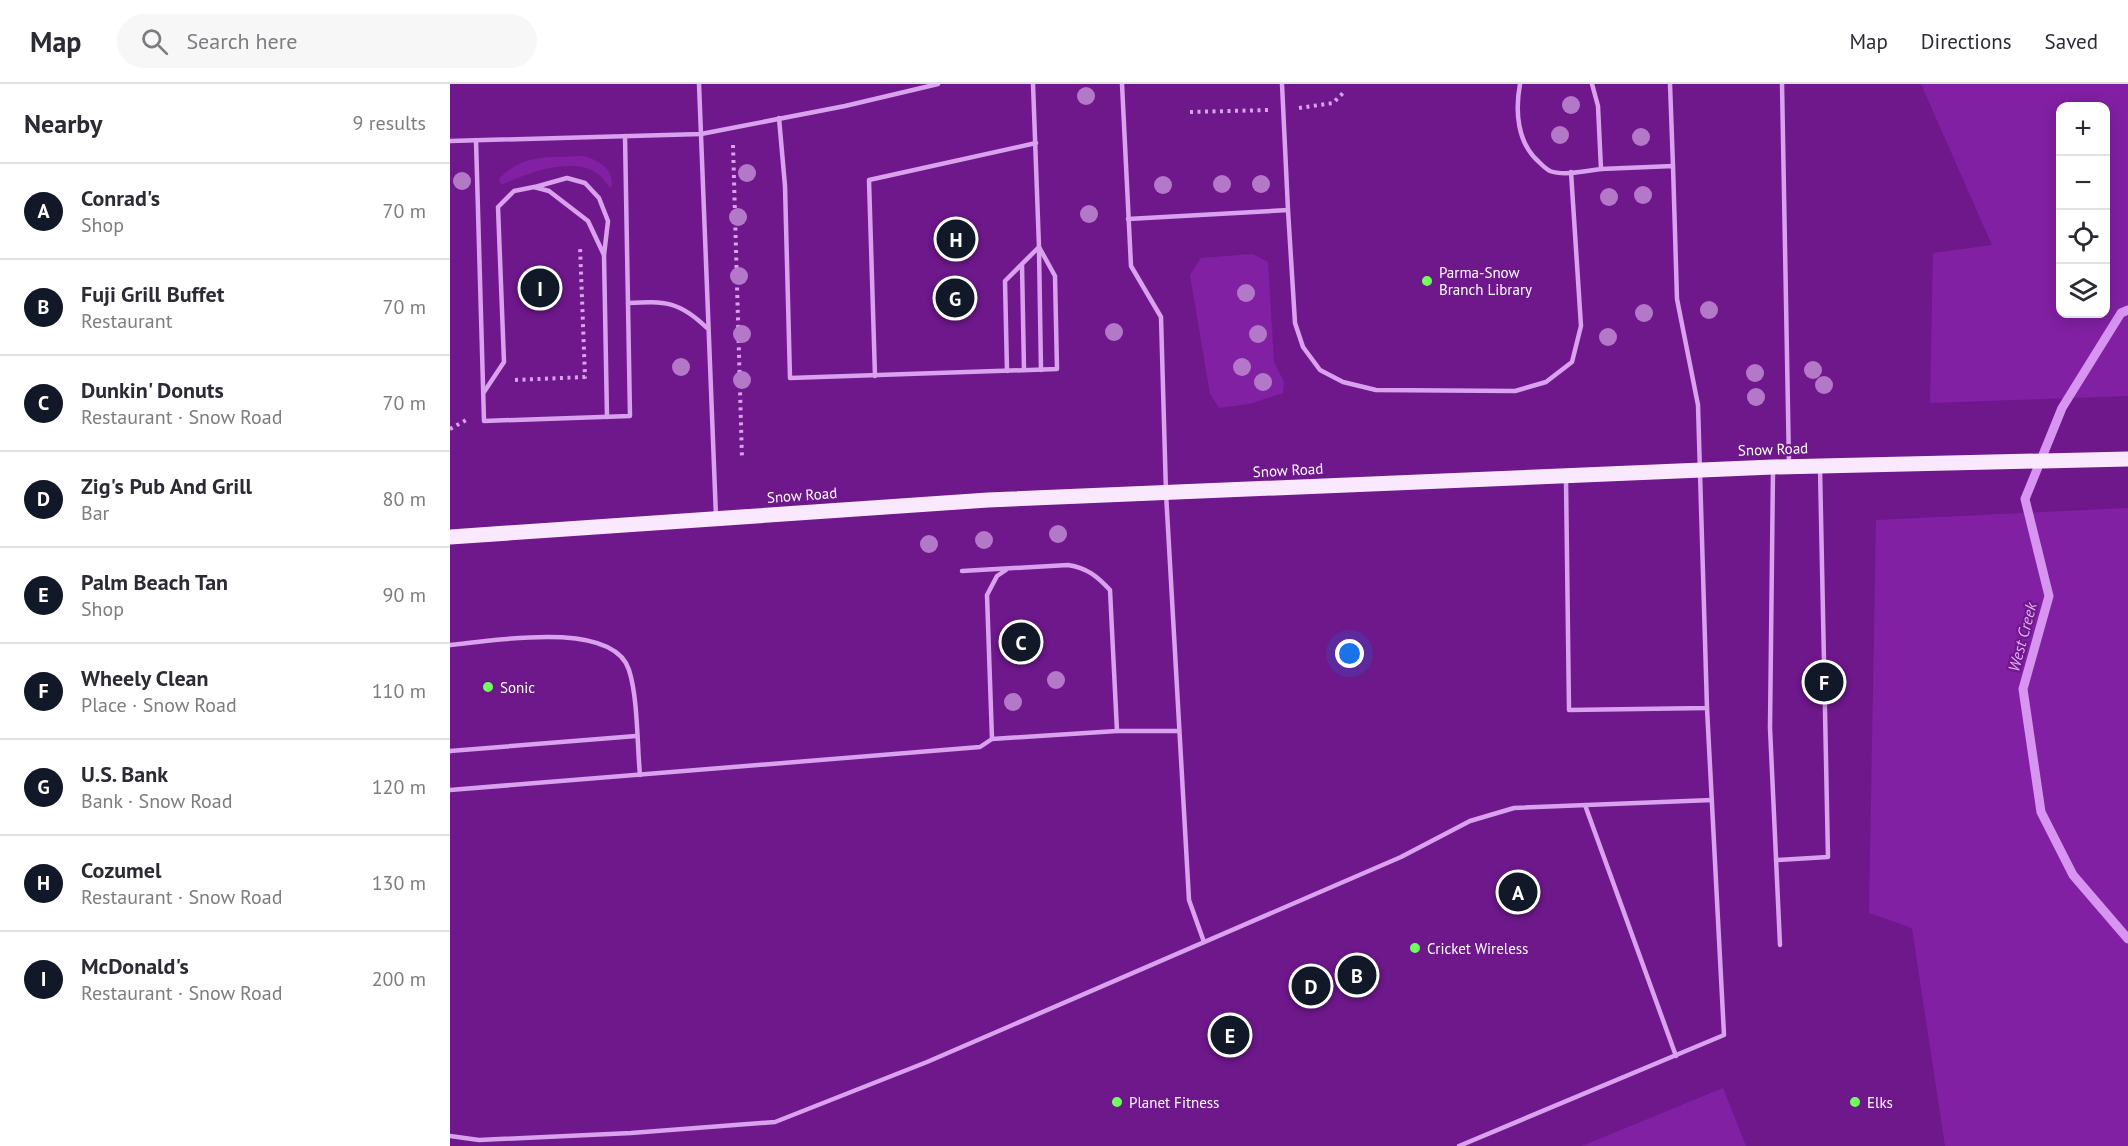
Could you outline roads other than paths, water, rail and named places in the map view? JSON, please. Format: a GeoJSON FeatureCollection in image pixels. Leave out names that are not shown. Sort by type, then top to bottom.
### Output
{"type":"FeatureCollection","features":[{"type":"Feature","properties":{"kind":"main road","name":"Snow Road"},"geometry":{"type":"LineString","coordinates":[[450,537],[988,500],[1773,467],[2128,459]]}},
{"type":"Feature","properties":{"kind":"lane"},"geometry":{"type":"LineString","coordinates":[[699,84],[716,519]]}},
{"type":"Feature","properties":{"kind":"lane"},"geometry":{"type":"LineString","coordinates":[[450,141],[701,134],[938,84]]}},
{"type":"Feature","properties":{"kind":"lane"},"geometry":{"type":"LineString","coordinates":[[1033,84],[1041,370]]}},
{"type":"Feature","properties":{"kind":"lane"},"geometry":{"type":"LineString","coordinates":[[1122,84],[1131,266],[1161,317],[1166,493],[1189,900],[1204,942]]}},
{"type":"Feature","properties":{"kind":"lane"},"geometry":{"type":"LineString","coordinates":[[1282,84],[1295,323],[1303,347],[1320,370],[1343,382],[1376,390],[1515,391],[1546,382],[1572,362],[1581,326],[1571,172]]}},
{"type":"Feature","properties":{"kind":"lane"},"geometry":{"type":"LineString","coordinates":[[1520,84],[1519,126],[1527,149],[1549,171],[1571,172],[1673,166]]}},
{"type":"Feature","properties":{"kind":"lane"},"geometry":{"type":"LineString","coordinates":[[1592,84],[1598,106],[1601,169]]}},
{"type":"Feature","properties":{"kind":"lane"},"geometry":{"type":"LineString","coordinates":[[1459,1146],[1724,1035],[1707,708],[1698,405],[1677,299],[1670,84]]}},
{"type":"Feature","properties":{"kind":"lane"},"geometry":{"type":"LineString","coordinates":[[1782,84],[1789,467]]}},
{"type":"Feature","properties":{"kind":"lane"},"geometry":{"type":"LineString","coordinates":[[779,118],[785,186],[790,378],[1057,369],[1055,276],[1039,247]]}},
{"type":"Feature","properties":{"kind":"lane"},"geometry":{"type":"LineString","coordinates":[[476,140],[484,421],[630,416],[625,136]]}},
{"type":"Feature","properties":{"kind":"lane"},"geometry":{"type":"LineString","coordinates":[[875,376],[869,180],[1036,143]]}},
{"type":"Feature","properties":{"kind":"lane"},"geometry":{"type":"LineString","coordinates":[[483,393],[504,362],[498,207],[514,191],[567,178],[585,183],[599,198],[608,221],[604,255],[607,417]]}},
{"type":"Feature","properties":{"kind":"lane"},"geometry":{"type":"LineString","coordinates":[[534,187],[549,191],[588,221],[604,255]]}},
{"type":"Feature","properties":{"kind":"lane"},"geometry":{"type":"LineString","coordinates":[[1128,219],[1288,210]]}},
{"type":"Feature","properties":{"kind":"lane"},"geometry":{"type":"LineString","coordinates":[[1007,371],[1005,280],[1039,247]]}},
{"type":"Feature","properties":{"kind":"lane"},"geometry":{"type":"LineString","coordinates":[[1022,264],[1024,370]]}},
{"type":"Feature","properties":{"kind":"lane"},"geometry":{"type":"LineString","coordinates":[[628,303],[658,302],[689,311],[707,328]]}},
{"type":"Feature","properties":{"kind":"lane"},"geometry":{"type":"LineString","coordinates":[[1776,860],[1828,857],[1820,466]]}},
{"type":"Feature","properties":{"kind":"lane"},"geometry":{"type":"LineString","coordinates":[[1773,467],[1770,728],[1780,945]]}},
{"type":"Feature","properties":{"kind":"lane"},"geometry":{"type":"LineString","coordinates":[[1566,476],[1569,710],[1707,708]]}},
{"type":"Feature","properties":{"kind":"lane"},"geometry":{"type":"LineString","coordinates":[[962,571],[1068,566],[1082,568],[1095,574],[1110,590],[1117,731]]}},
{"type":"Feature","properties":{"kind":"lane"},"geometry":{"type":"LineString","coordinates":[[992,739],[987,595],[997,576],[1009,569]]}},
{"type":"Feature","properties":{"kind":"lane"},"geometry":{"type":"LineString","coordinates":[[450,645],[530,637],[600,643],[620,652],[629,669],[640,775]]}},
{"type":"Feature","properties":{"kind":"lane"},"geometry":{"type":"LineString","coordinates":[[450,790],[980,747],[992,739],[1117,731],[1179,731]]}},
{"type":"Feature","properties":{"kind":"lane"},"geometry":{"type":"LineString","coordinates":[[450,751],[636,736]]}},
{"type":"Feature","properties":{"kind":"lane"},"geometry":{"type":"LineString","coordinates":[[450,1136],[479,1140],[511,1139],[775,1122],[927,1062],[1401,857],[1470,821],[1515,808],[1712,800]]}},
{"type":"Feature","properties":{"kind":"lane"},"geometry":{"type":"LineString","coordinates":[[1585,805],[1676,1056]]}},
{"type":"Feature","properties":{"kind":"lane"},"geometry":{"type":"LineString","coordinates":[[510,1146],[511,1139]]}},
{"type":"Feature","properties":{"kind":"waterway","name":"West Creek"},"geometry":{"type":"LineString","coordinates":[[2128,310],[2121,313],[2062,408],[2025,499],[2049,596],[2023,689],[2041,812],[2073,875],[2128,939]]}},
{"type":"Feature","properties":{"kind":"place","name":"Cozumel"},"geometry":{"type":"Point","coordinates":[956,239]}},
{"type":"Feature","properties":{"kind":"place","name":"Parma-Snow Branch Library"},"geometry":{"type":"Point","coordinates":[1427,281]}},
{"type":"Feature","properties":{"kind":"place","name":"McDonald's"},"geometry":{"type":"Point","coordinates":[540,288]}},
{"type":"Feature","properties":{"kind":"place","name":"U.S. Bank"},"geometry":{"type":"Point","coordinates":[955,298]}},
{"type":"Feature","properties":{"kind":"place","name":"Dunkin' Donuts"},"geometry":{"type":"Point","coordinates":[1021,642]}},
{"type":"Feature","properties":{"kind":"place","name":"Wheely Clean"},"geometry":{"type":"Point","coordinates":[1824,682]}},
{"type":"Feature","properties":{"kind":"place","name":"Sonic"},"geometry":{"type":"Point","coordinates":[488,687]}},
{"type":"Feature","properties":{"kind":"place","name":"Conrad's"},"geometry":{"type":"Point","coordinates":[1518,892]}},
{"type":"Feature","properties":{"kind":"place","name":"Cricket Wireless"},"geometry":{"type":"Point","coordinates":[1415,948]}},
{"type":"Feature","properties":{"kind":"place","name":"Fuji Grill Buffet"},"geometry":{"type":"Point","coordinates":[1357,975]}},
{"type":"Feature","properties":{"kind":"place","name":"Zig's Pub And Grill"},"geometry":{"type":"Point","coordinates":[1311,986]}},
{"type":"Feature","properties":{"kind":"place","name":"Palm Beach Tan"},"geometry":{"type":"Point","coordinates":[1230,1035]}},
{"type":"Feature","properties":{"kind":"place","name":"Planet Fitness"},"geometry":{"type":"Point","coordinates":[1117,1102]}},
{"type":"Feature","properties":{"kind":"place","name":"Elks"},"geometry":{"type":"Point","coordinates":[1855,1102]}}]}
